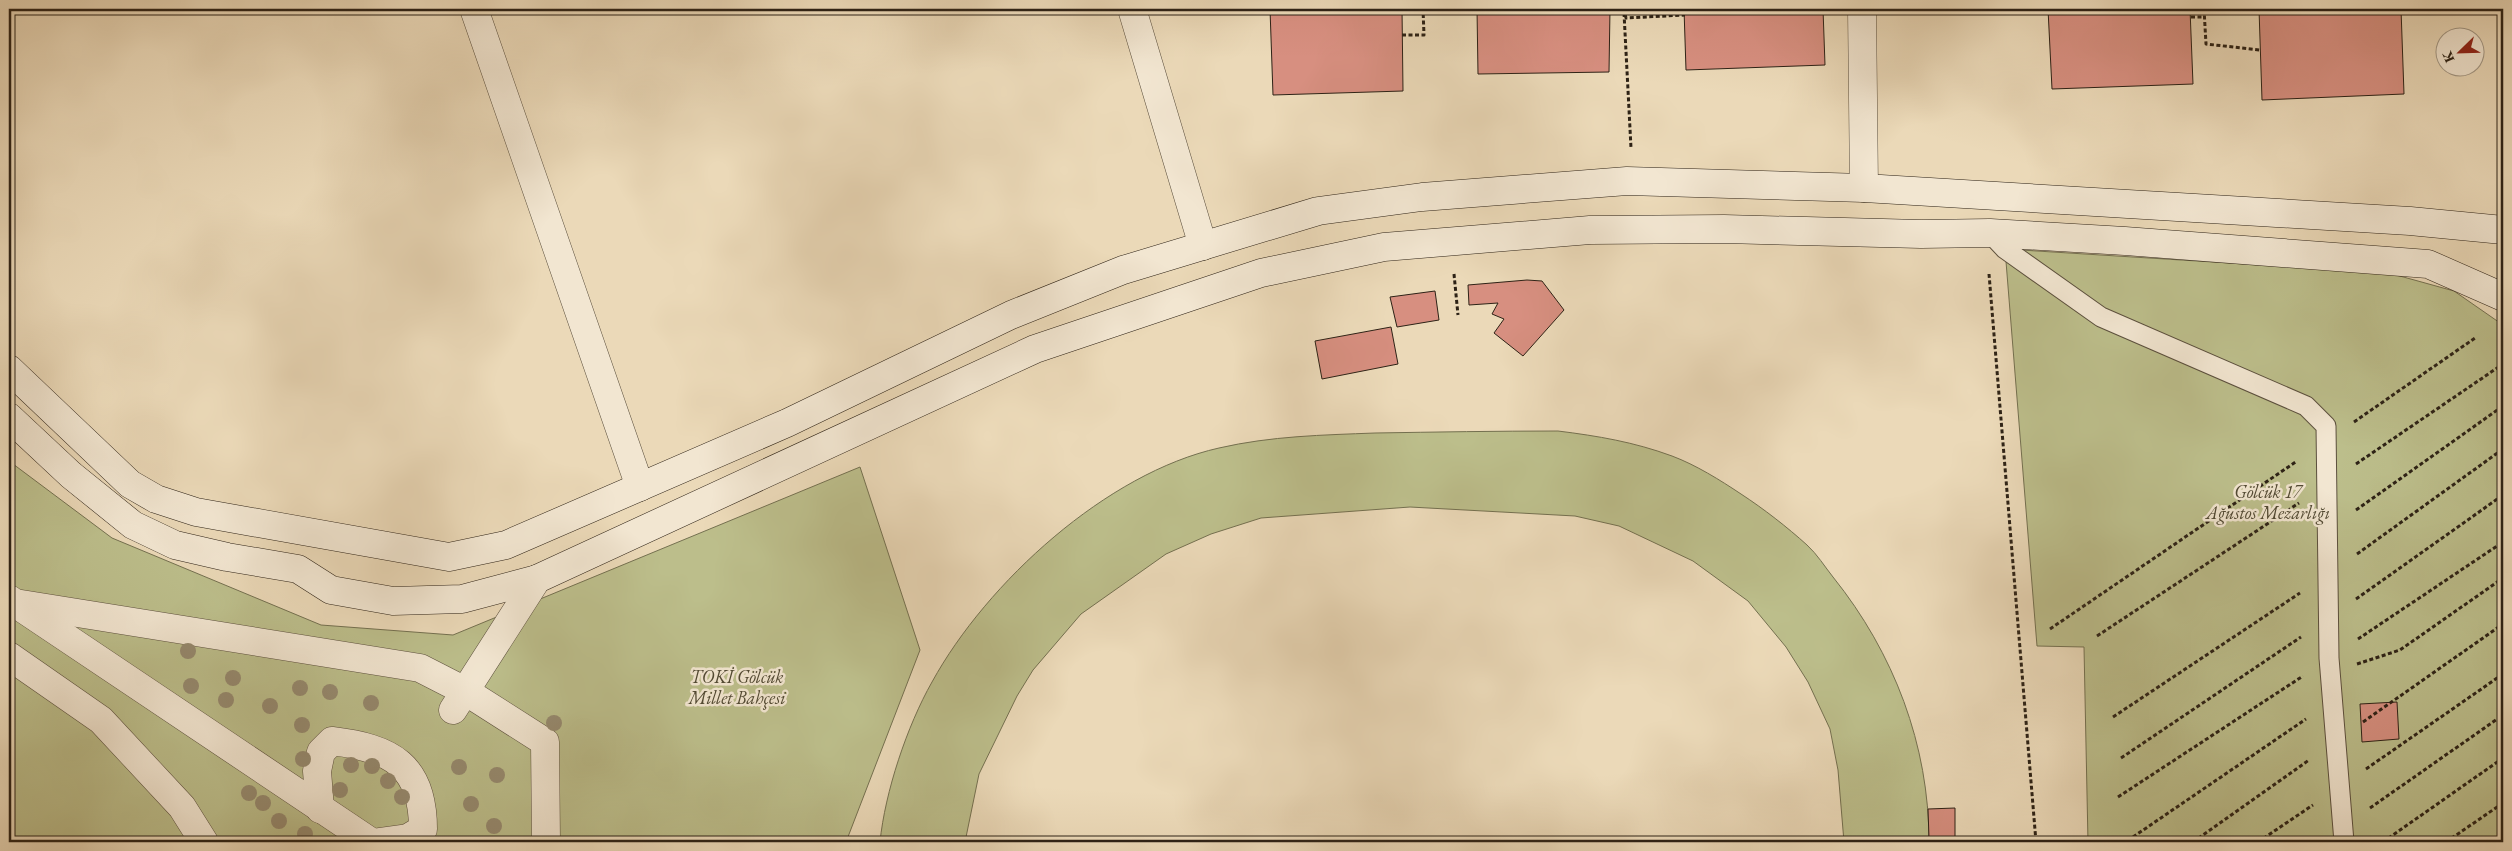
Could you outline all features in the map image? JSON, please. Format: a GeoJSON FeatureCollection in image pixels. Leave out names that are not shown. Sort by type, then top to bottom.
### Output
{"type":"FeatureCollection","features":[{"type":"Feature","properties":{"kind":"main road"},"geometry":{"type":"LineString","coordinates":[[474,9],[640,487]]}},
{"type":"Feature","properties":{"kind":"main road"},"geometry":{"type":"LineString","coordinates":[[1132,9],[1204,246]]}},
{"type":"Feature","properties":{"kind":"main road"},"geometry":{"type":"LineString","coordinates":[[1862,9],[1864,188]]}},
{"type":"Feature","properties":{"kind":"main road"},"geometry":{"type":"LineString","coordinates":[[9,370],[130,484],[156,500],[196,512],[449,557],[506,545],[787,423],[1010,315],[1123,270],[1318,211],[1422,197],[1627,181],[1864,188],[2410,221],[2503,230]]}},
{"type":"Feature","properties":{"kind":"main road"},"geometry":{"type":"LineString","coordinates":[[9,417],[71,475],[133,525],[175,544],[227,557],[298,569],[331,590],[393,601],[462,599],[538,578],[1035,349],[1261,273],[1384,247],[1590,230],[1724,229],[1921,234],[1990,233],[2125,240],[2428,264],[2503,297]]}},
{"type":"Feature","properties":{"kind":"main road"},"geometry":{"type":"LineString","coordinates":[[459,701],[538,578]]}},
{"type":"Feature","properties":{"kind":"main road"},"geometry":{"type":"LineString","coordinates":[[12,601],[420,668],[459,701],[545,742],[546,842]]}},
{"type":"Feature","properties":{"kind":"main road"},"geometry":{"type":"LineString","coordinates":[[12,601],[365,840],[408,838],[423,829],[423,807],[415,782],[394,757],[363,745],[332,741],[321,752],[317,771],[320,809]]}},
{"type":"Feature","properties":{"kind":"main road"},"geometry":{"type":"LineString","coordinates":[[9,656],[101,720],[182,806],[204,842]]}},
{"type":"Feature","properties":{"kind":"lane"},"geometry":{"type":"LineString","coordinates":[[1990,233],[2004,249],[2101,317],[2306,406],[2326,426],[2328,618],[2332,702],[2343,834]]}},
{"type":"Feature","properties":{"kind":"path"},"geometry":{"type":"LineString","coordinates":[[1402,35],[1424,36],[1423,9]]}},
{"type":"Feature","properties":{"kind":"path"},"geometry":{"type":"LineString","coordinates":[[2204,9],[2206,44],[2260,50]]}},
{"type":"Feature","properties":{"kind":"path"},"geometry":{"type":"LineString","coordinates":[[1624,11],[1626,18],[1685,15]]}},
{"type":"Feature","properties":{"kind":"path"},"geometry":{"type":"LineString","coordinates":[[1624,11],[1631,157]]}},
{"type":"Feature","properties":{"kind":"path"},"geometry":{"type":"LineString","coordinates":[[2191,17],[2204,17]]}},
{"type":"Feature","properties":{"kind":"path"},"geometry":{"type":"LineString","coordinates":[[1988,265],[2036,842]]}},
{"type":"Feature","properties":{"kind":"path"},"geometry":{"type":"LineString","coordinates":[[1454,271],[1458,315]]}},
{"type":"Feature","properties":{"kind":"path"},"geometry":{"type":"LineString","coordinates":[[2050,629],[2475,338]]}},
{"type":"Feature","properties":{"kind":"path"},"geometry":{"type":"LineString","coordinates":[[2097,636],[2327,484],[2503,364]]}},
{"type":"Feature","properties":{"kind":"path"},"geometry":{"type":"LineString","coordinates":[[2326,530],[2503,406]]}},
{"type":"Feature","properties":{"kind":"path"},"geometry":{"type":"LineString","coordinates":[[2113,717],[2328,575],[2503,449]]}},
{"type":"Feature","properties":{"kind":"path"},"geometry":{"type":"LineString","coordinates":[[2121,758],[2328,618],[2503,495]]}},
{"type":"Feature","properties":{"kind":"path"},"geometry":{"type":"LineString","coordinates":[[2118,797],[2330,666],[2503,542]]}},
{"type":"Feature","properties":{"kind":"path"},"geometry":{"type":"LineString","coordinates":[[2330,666],[2400,650],[2503,578]]}},
{"type":"Feature","properties":{"kind":"path"},"geometry":{"type":"LineString","coordinates":[[2193,842],[2503,624]]}},
{"type":"Feature","properties":{"kind":"path"},"geometry":{"type":"LineString","coordinates":[[2258,842],[2503,674]]}},
{"type":"Feature","properties":{"kind":"path"},"geometry":{"type":"LineString","coordinates":[[2132,837],[2332,702]]}},
{"type":"Feature","properties":{"kind":"path"},"geometry":{"type":"LineString","coordinates":[[2343,834],[2503,715]]}},
{"type":"Feature","properties":{"kind":"path"},"geometry":{"type":"LineString","coordinates":[[2383,842],[2503,758]]}},
{"type":"Feature","properties":{"kind":"path"},"geometry":{"type":"LineString","coordinates":[[2446,842],[2503,803]]}},
{"type":"Feature","properties":{"kind":"green space","name":"Gölcük 17 Ağustos Mezarlığı"},"geometry":{"type":"Polygon","coordinates":[[[2005,249],[2389,273],[2454,291],[2503,325],[2503,842],[2088,842],[2084,647],[2037,646],[2005,249]]]}},
{"type":"Feature","properties":{"kind":"green space"},"geometry":{"type":"Polygon","coordinates":[[[1558,431],[1630,443],[1658,451],[1690,464],[1716,478],[1775,518],[1814,552],[1855,606],[1874,637],[1904,702],[1923,770],[1929,842],[1844,842],[1838,770],[1830,729],[1808,682],[1786,647],[1748,601],[1693,561],[1619,526],[1575,516],[1410,507],[1261,518],[1211,534],[1166,554],[1081,614],[1033,670],[1017,696],[979,774],[965,842],[880,842],[892,781],[906,739],[923,699],[956,644],[984,607],[1017,571],[1054,537],[1093,507],[1135,481],[1177,461],[1219,448],[1278,439],[1316,435],[1375,433],[1558,431]]]}},
{"type":"Feature","properties":{"kind":"green space","name":"TOKİ Gölcük Millet Bahçesi"},"geometry":{"type":"Polygon","coordinates":[[[9,461],[112,538],[321,625],[453,635],[860,467],[920,650],[846,842],[9,842],[9,461]]]}},
{"type":"Feature","properties":{"kind":"building"},"geometry":{"type":"Polygon","coordinates":[[[1270,9],[1402,9],[1403,91],[1273,95],[1270,9]]]}},
{"type":"Feature","properties":{"kind":"building"},"geometry":{"type":"Polygon","coordinates":[[[1477,9],[1610,9],[1609,72],[1478,74],[1477,9]]]}},
{"type":"Feature","properties":{"kind":"building"},"geometry":{"type":"Polygon","coordinates":[[[1684,9],[1823,9],[1825,65],[1686,70],[1684,9]]]}},
{"type":"Feature","properties":{"kind":"building"},"geometry":{"type":"Polygon","coordinates":[[[2048,9],[2190,9],[2193,84],[2052,89],[2048,9]]]}},
{"type":"Feature","properties":{"kind":"building"},"geometry":{"type":"Polygon","coordinates":[[[2259,9],[2401,9],[2404,94],[2262,100],[2259,9]]]}},
{"type":"Feature","properties":{"kind":"building"},"geometry":{"type":"Polygon","coordinates":[[[1527,280],[1542,281],[1564,310],[1523,356],[1494,333],[1504,319],[1492,314],[1498,303],[1469,305],[1468,285],[1527,280]]]}},
{"type":"Feature","properties":{"kind":"building"},"geometry":{"type":"Polygon","coordinates":[[[1435,291],[1439,320],[1397,327],[1390,297],[1435,291]]]}},
{"type":"Feature","properties":{"kind":"building"},"geometry":{"type":"Polygon","coordinates":[[[1391,327],[1398,364],[1322,379],[1315,341],[1391,327]]]}},
{"type":"Feature","properties":{"kind":"building"},"geometry":{"type":"Polygon","coordinates":[[[2397,702],[2399,739],[2362,742],[2360,704],[2397,702]]]}},
{"type":"Feature","properties":{"kind":"building"},"geometry":{"type":"Polygon","coordinates":[[[1955,808],[1955,837],[1929,838],[1928,809],[1955,808]]]}}]}
